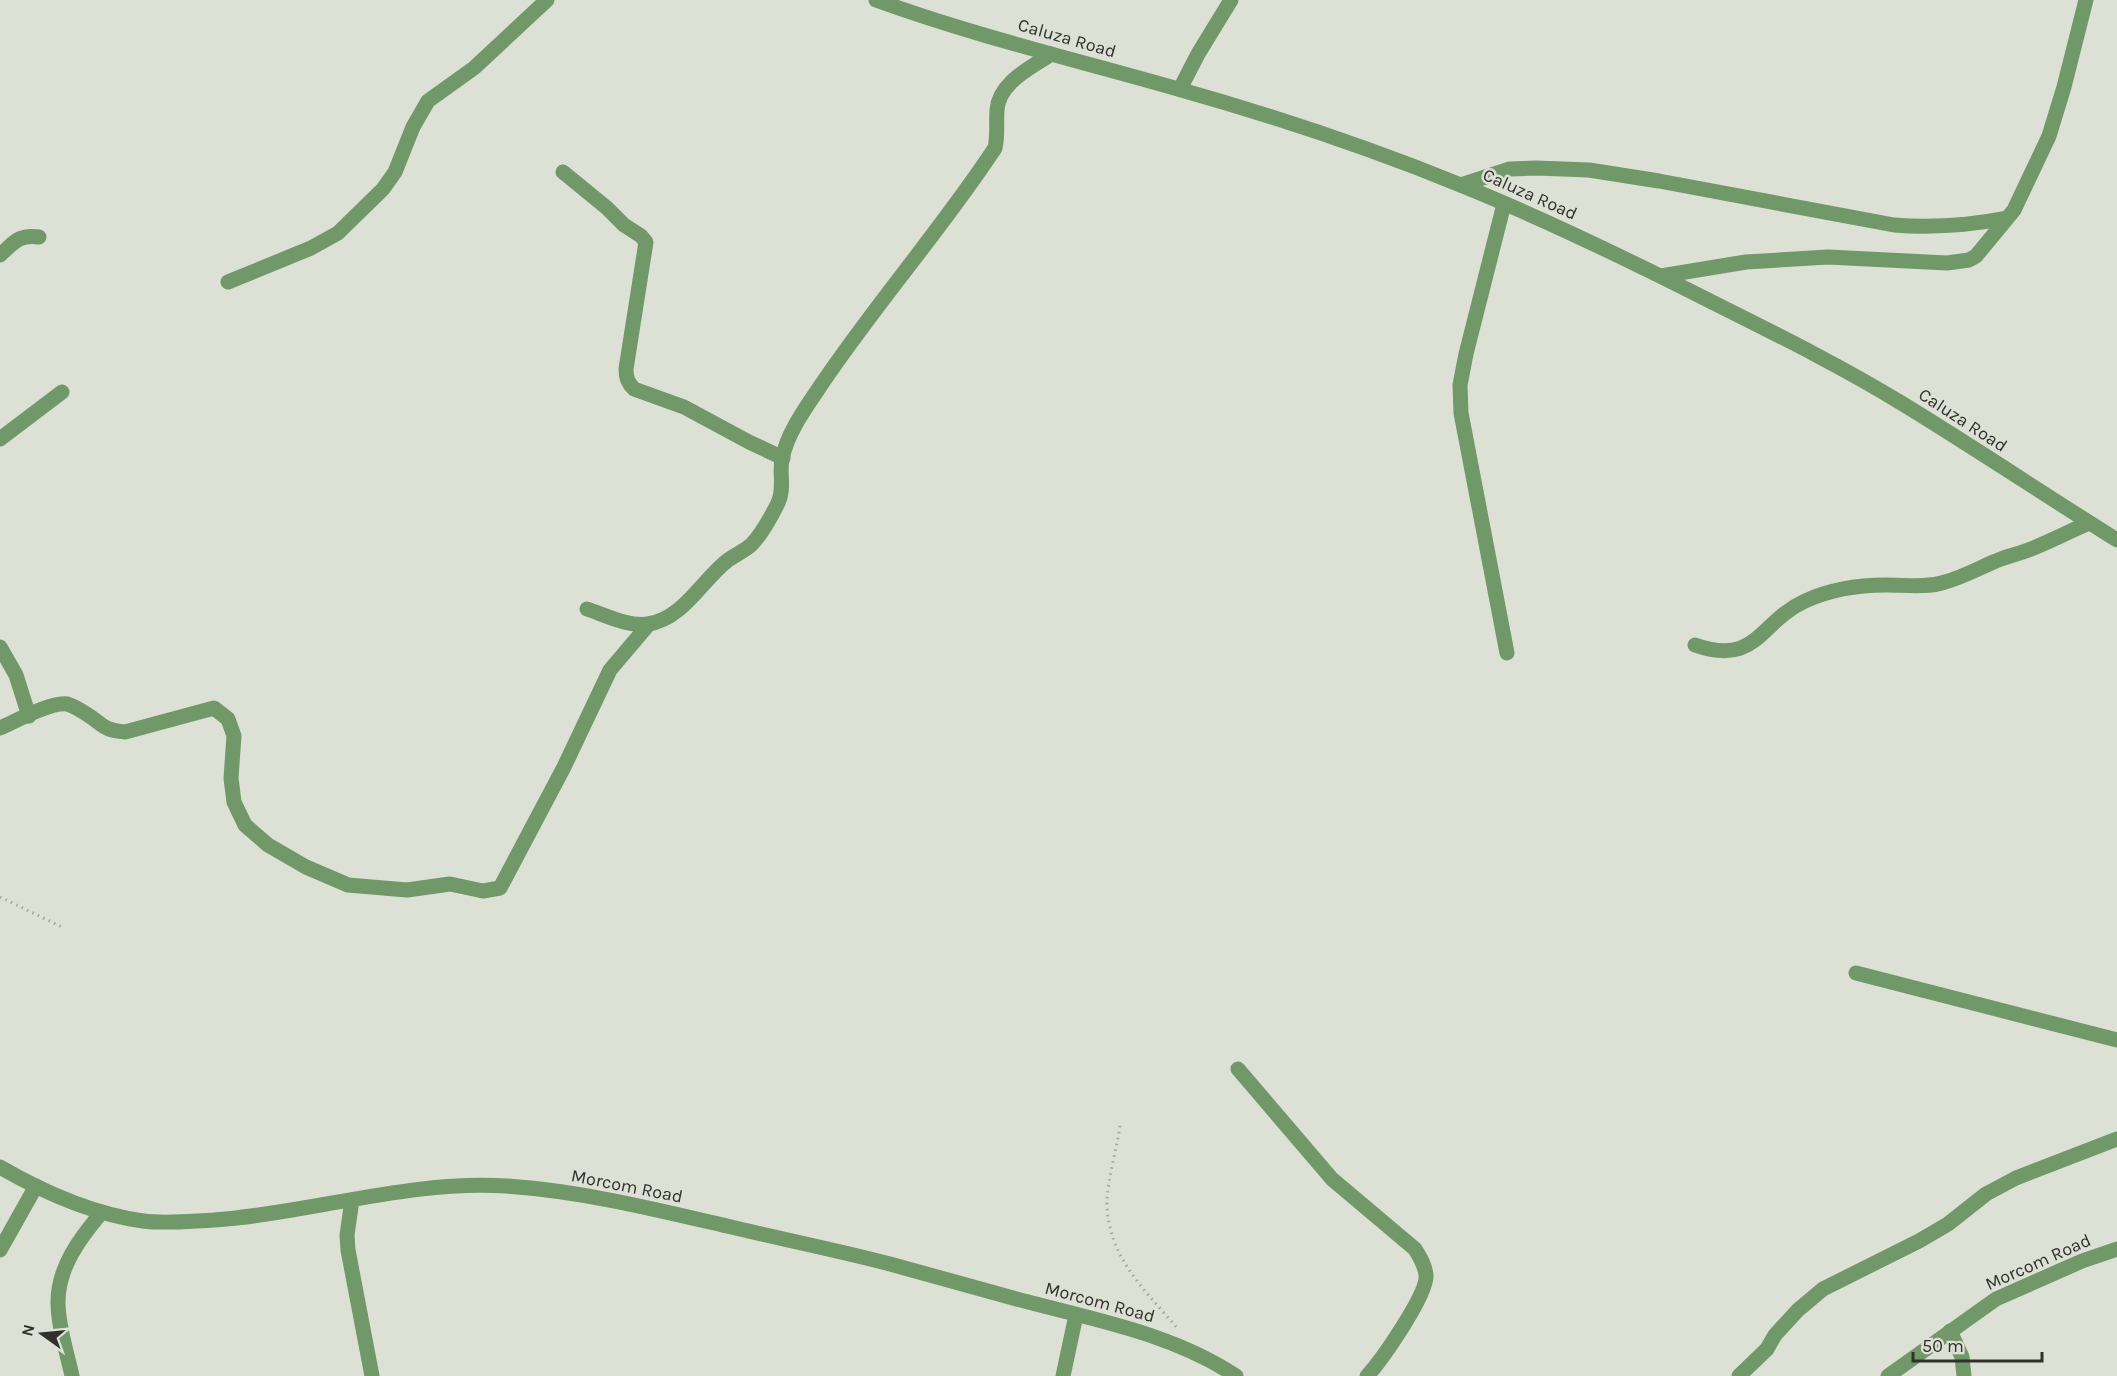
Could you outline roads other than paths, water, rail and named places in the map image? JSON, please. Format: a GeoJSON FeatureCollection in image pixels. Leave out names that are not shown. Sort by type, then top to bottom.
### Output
{"type":"FeatureCollection","features":[{"type":"Feature","properties":{"kind":"street"},"geometry":{"type":"LineString","coordinates":[[228,282],[311,248],[338,233],[383,189],[395,172],[413,127],[428,101],[474,68],[547,0]]}},
{"type":"Feature","properties":{"kind":"street","name":"Caluza Road"},"geometry":{"type":"LineString","coordinates":[[876,0],[1051,54],[1180,89],[1321,134],[1461,185],[1661,276],[1836,365],[2117,540]]}},
{"type":"Feature","properties":{"kind":"street"},"geometry":{"type":"LineString","coordinates":[[1180,89],[1231,0]]}},
{"type":"Feature","properties":{"kind":"street"},"geometry":{"type":"LineString","coordinates":[[1661,276],[1746,262],[1828,257],[1958,262],[1976,256],[2021,197],[2049,136],[2086,0]]}},
{"type":"Feature","properties":{"kind":"street"},"geometry":{"type":"LineString","coordinates":[[587,609],[629,623],[649,624],[668,617],[681,608],[728,560],[750,546],[778,502],[783,489],[783,458],[790,436],[816,393],[995,148],[997,110],[1002,92],[1020,75],[1051,54]]}},
{"type":"Feature","properties":{"kind":"street"},"geometry":{"type":"LineString","coordinates":[[1461,185],[1510,169],[1589,170],[1894,225],[1988,222],[2007,218]]}},
{"type":"Feature","properties":{"kind":"street"},"geometry":{"type":"LineString","coordinates":[[563,172],[624,225],[641,236],[645,242],[626,369],[629,384],[634,389],[684,407],[748,442],[783,458]]}},
{"type":"Feature","properties":{"kind":"street"},"geometry":{"type":"LineString","coordinates":[[1504,204],[1460,385],[1461,412],[1507,653]]}},
{"type":"Feature","properties":{"kind":"street"},"geometry":{"type":"LineString","coordinates":[[0,255],[17,239],[27,235],[39,237]]}},
{"type":"Feature","properties":{"kind":"street"},"geometry":{"type":"LineString","coordinates":[[0,439],[62,392]]}},
{"type":"Feature","properties":{"kind":"street"},"geometry":{"type":"LineString","coordinates":[[1695,645],[1712,651],[1727,652],[1741,649],[1756,641],[1785,612],[1804,601],[1831,591],[1857,586],[1919,586],[1944,582],[2030,550],[2090,523]]}},
{"type":"Feature","properties":{"kind":"street"},"geometry":{"type":"LineString","coordinates":[[0,728],[55,705],[67,704],[92,717],[110,731],[125,732],[214,708],[228,719],[234,736],[231,778],[234,802],[245,825],[268,845],[306,867],[348,885],[407,890],[450,884],[483,891],[500,888],[564,767],[610,670],[649,624]]}},
{"type":"Feature","properties":{"kind":"street"},"geometry":{"type":"LineString","coordinates":[[0,647],[16,675],[29,716]]}},
{"type":"Feature","properties":{"kind":"street"},"geometry":{"type":"LineString","coordinates":[[1856,973],[2117,1040]]}},
{"type":"Feature","properties":{"kind":"street"},"geometry":{"type":"LineString","coordinates":[[1238,1069],[1332,1179],[1415,1249],[1424,1265],[1427,1276],[1418,1304],[1367,1376]]}},
{"type":"Feature","properties":{"kind":"street"},"geometry":{"type":"LineString","coordinates":[[1739,1376],[1767,1349],[1775,1335],[1798,1310],[1823,1289],[1919,1241],[1948,1224],[1986,1194],[2016,1178],[2117,1139]]}},
{"type":"Feature","properties":{"kind":"street","name":"Morcom Road"},"geometry":{"type":"LineString","coordinates":[[0,1167],[36,1186],[102,1212],[145,1221],[194,1221],[247,1217],[405,1191],[505,1186],[616,1201],[889,1264],[1153,1336],[1200,1356],[1236,1376]]}},
{"type":"Feature","properties":{"kind":"street"},"geometry":{"type":"LineString","coordinates":[[0,1250],[36,1186]]}},
{"type":"Feature","properties":{"kind":"street"},"geometry":{"type":"LineString","coordinates":[[352,1200],[347,1235],[348,1250],[372,1376]]}},
{"type":"Feature","properties":{"kind":"street"},"geometry":{"type":"LineString","coordinates":[[72,1376],[58,1302],[60,1286],[68,1262],[80,1238],[102,1212]]}},
{"type":"Feature","properties":{"kind":"street","name":"Morcom Road"},"geometry":{"type":"LineString","coordinates":[[1888,1376],[1986,1306],[2015,1290],[2082,1261],[2117,1249]]}},
{"type":"Feature","properties":{"kind":"street"},"geometry":{"type":"LineString","coordinates":[[1063,1376],[1076,1315]]}},
{"type":"Feature","properties":{"kind":"street"},"geometry":{"type":"LineString","coordinates":[[1950,1331],[1962,1357],[1964,1376]]}}]}
